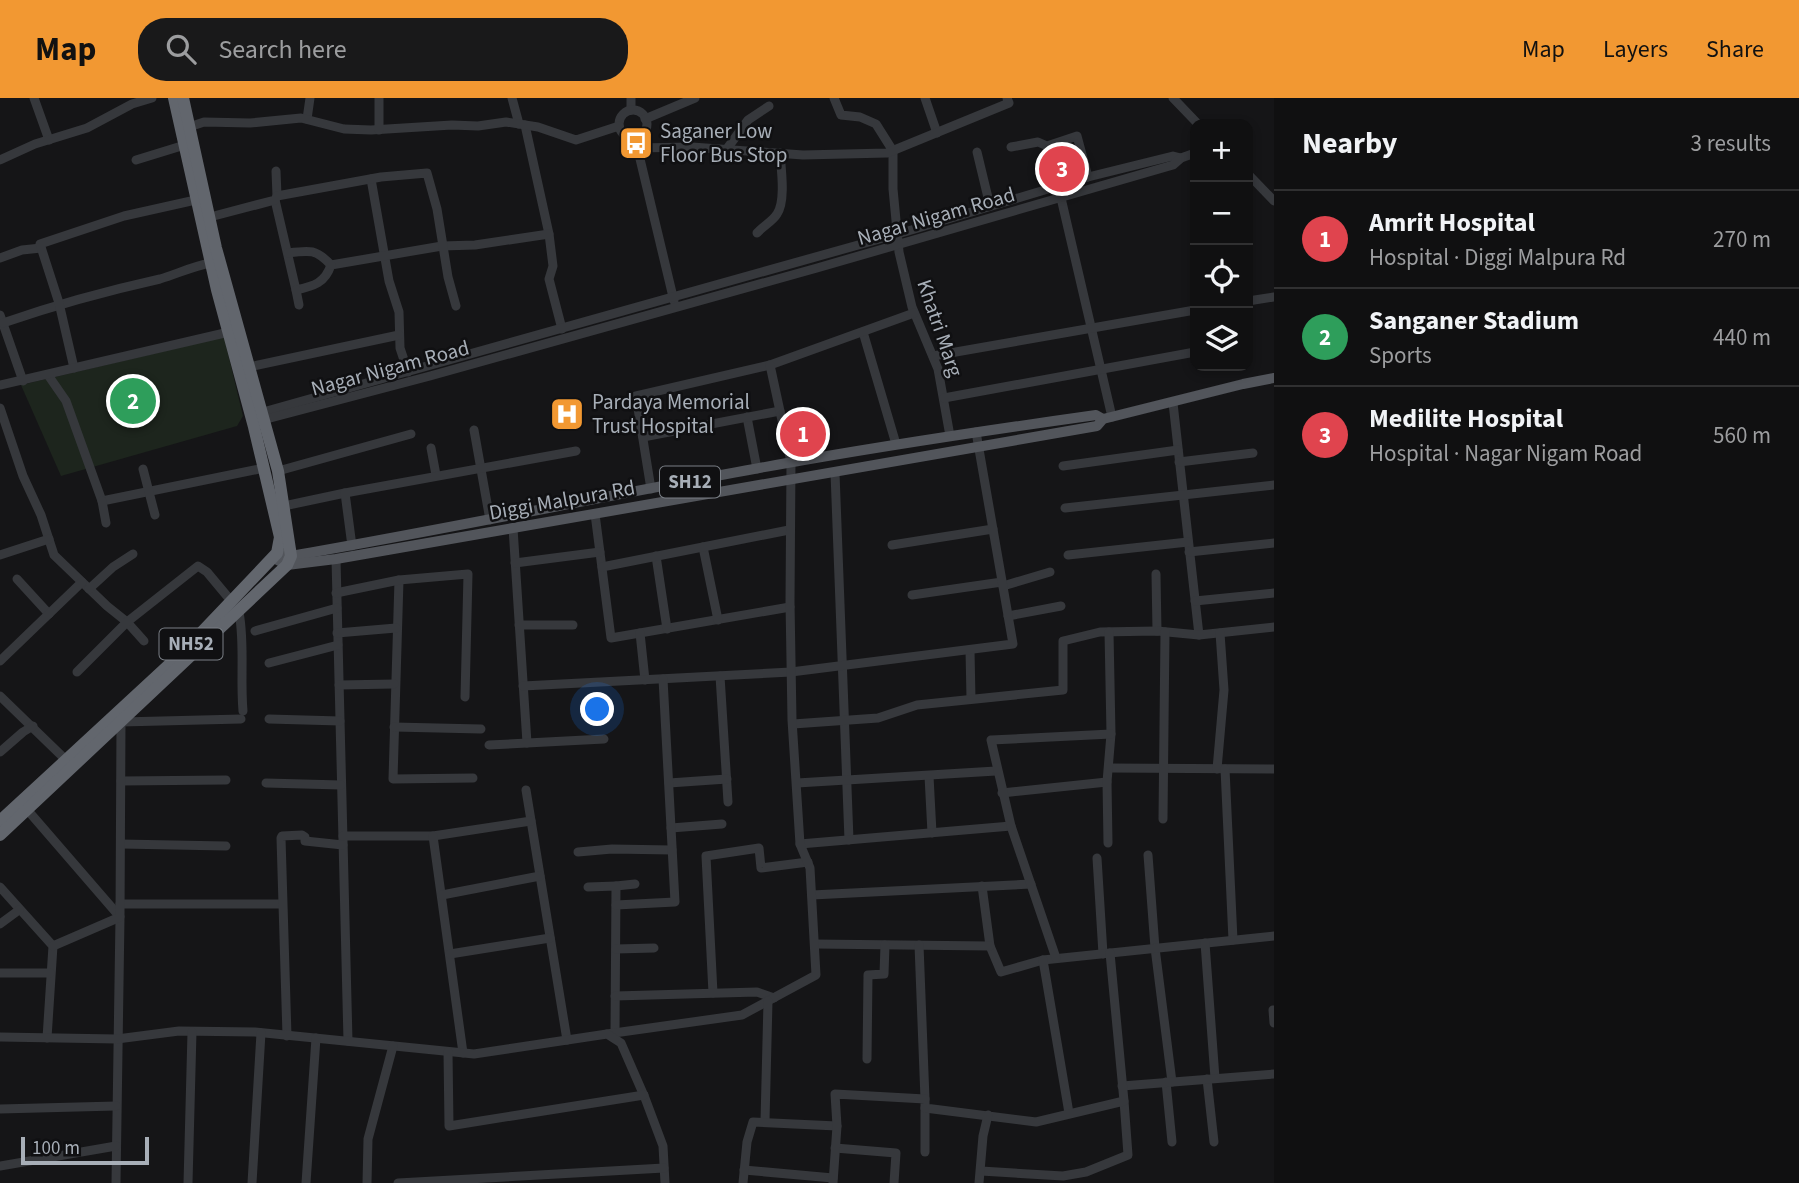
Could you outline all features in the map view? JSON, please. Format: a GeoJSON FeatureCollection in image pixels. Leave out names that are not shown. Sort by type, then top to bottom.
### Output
{"type":"FeatureCollection","features":[{"type":"Feature","properties":{"kind":"highway"},"geometry":{"type":"LineString","coordinates":[[174,98],[189,144],[211,263],[229,332],[278,471],[289,561]]}},
{"type":"Feature","properties":{"kind":"highway"},"geometry":{"type":"LineString","coordinates":[[183,98],[185,128]]}},
{"type":"Feature","properties":{"kind":"highway"},"geometry":{"type":"LineString","coordinates":[[201,199],[209,217],[249,367],[264,468],[280,537],[276,555]]}},
{"type":"Feature","properties":{"kind":"highway","name":"NH52"},"geometry":{"type":"LineString","coordinates":[[235,607],[276,555]]}},
{"type":"Feature","properties":{"kind":"highway","name":"NH52"},"geometry":{"type":"LineString","coordinates":[[0,821],[24,806],[235,607],[289,561]]}},
{"type":"Feature","properties":{"kind":"highway","name":"NH52"},"geometry":{"type":"LineString","coordinates":[[0,835],[66,760],[118,719]]}},
{"type":"Feature","properties":{"kind":"main road","name":"Diggi Malpura Rd"},"geometry":{"type":"LineString","coordinates":[[276,555],[289,561],[336,559],[835,473],[1097,426],[1107,418],[1243,384],[1274,379]]}},
{"type":"Feature","properties":{"kind":"main road","name":"Diggi Malpura Rd"},"geometry":{"type":"LineString","coordinates":[[289,561],[352,545],[791,462],[1096,415],[1107,418]]}},
{"type":"Feature","properties":{"kind":"street"},"geometry":{"type":"LineString","coordinates":[[33,98],[49,140]]}},
{"type":"Feature","properties":{"kind":"street"},"geometry":{"type":"LineString","coordinates":[[0,160],[87,128],[132,104],[152,98]]}},
{"type":"Feature","properties":{"kind":"street"},"geometry":{"type":"LineString","coordinates":[[307,119],[310,98]]}},
{"type":"Feature","properties":{"kind":"street"},"geometry":{"type":"LineString","coordinates":[[379,98],[379,130]]}},
{"type":"Feature","properties":{"kind":"street"},"geometry":{"type":"LineString","coordinates":[[512,98],[522,124],[549,234],[553,265],[550,279],[562,329]]}},
{"type":"Feature","properties":{"kind":"street"},"geometry":{"type":"LineString","coordinates":[[631,98],[631,110]]}},
{"type":"Feature","properties":{"kind":"street"},"geometry":{"type":"LineString","coordinates":[[645,119],[695,98]]}},
{"type":"Feature","properties":{"kind":"street"},"geometry":{"type":"LineString","coordinates":[[834,98],[841,116],[860,117],[876,124],[893,151]]}},
{"type":"Feature","properties":{"kind":"street"},"geometry":{"type":"LineString","coordinates":[[925,98],[937,133]]}},
{"type":"Feature","properties":{"kind":"street"},"geometry":{"type":"LineString","coordinates":[[631,110],[622,116],[619,126],[624,136],[636,144],[815,155],[887,153],[1009,103],[1007,98]]}},
{"type":"Feature","properties":{"kind":"street"},"geometry":{"type":"LineString","coordinates":[[1173,98],[1193,119]]}},
{"type":"Feature","properties":{"kind":"street"},"geometry":{"type":"LineString","coordinates":[[726,150],[748,120],[769,106]]}},
{"type":"Feature","properties":{"kind":"street"},"geometry":{"type":"LineString","coordinates":[[631,110],[641,113],[645,119],[646,128],[636,144],[674,301]]}},
{"type":"Feature","properties":{"kind":"street"},"geometry":{"type":"LineString","coordinates":[[185,128],[204,122],[250,123],[301,118],[344,129],[379,130],[506,122],[522,124],[576,141],[619,126]]}},
{"type":"Feature","properties":{"kind":"street"},"geometry":{"type":"LineString","coordinates":[[1011,147],[1038,142],[1047,146],[1077,136],[1088,177]]}},
{"type":"Feature","properties":{"kind":"street"},"geometry":{"type":"LineString","coordinates":[[136,160],[189,144]]}},
{"type":"Feature","properties":{"kind":"street","name":"Khatri Marg"},"geometry":{"type":"LineString","coordinates":[[893,151],[898,234],[905,279],[914,313],[933,356],[950,436]]}},
{"type":"Feature","properties":{"kind":"street"},"geometry":{"type":"LineString","coordinates":[[977,152],[990,206]]}},
{"type":"Feature","properties":{"kind":"street"},"geometry":{"type":"LineString","coordinates":[[757,233],[780,209],[780,153]]}},
{"type":"Feature","properties":{"kind":"street"},"geometry":{"type":"LineString","coordinates":[[1181,158],[1190,155]]}},
{"type":"Feature","properties":{"kind":"street","name":"Nagar Nigam Road"},"geometry":{"type":"LineString","coordinates":[[257,417],[430,376],[1088,177],[1173,156],[1181,158]]}},
{"type":"Feature","properties":{"kind":"street","name":"Nagar Nigam Road"},"geometry":{"type":"LineString","coordinates":[[257,417],[562,329],[899,244],[1173,164],[1181,158]]}},
{"type":"Feature","properties":{"kind":"street"},"geometry":{"type":"LineString","coordinates":[[276,171],[276,198],[299,305]]}},
{"type":"Feature","properties":{"kind":"street"},"geometry":{"type":"LineString","coordinates":[[209,217],[276,198],[371,179],[427,173],[437,209],[442,246],[456,306]]}},
{"type":"Feature","properties":{"kind":"street"},"geometry":{"type":"LineString","coordinates":[[371,179],[385,256],[399,312],[400,348],[408,372]]}},
{"type":"Feature","properties":{"kind":"street"},"geometry":{"type":"LineString","coordinates":[[1253,179],[1274,201]]}},
{"type":"Feature","properties":{"kind":"street"},"geometry":{"type":"LineString","coordinates":[[1061,198],[1093,328],[1107,418]]}},
{"type":"Feature","properties":{"kind":"street"},"geometry":{"type":"LineString","coordinates":[[74,368],[59,303],[40,244],[114,219],[201,199]]}},
{"type":"Feature","properties":{"kind":"street"},"geometry":{"type":"LineString","coordinates":[[331,265],[442,246],[475,245],[549,234]]}},
{"type":"Feature","properties":{"kind":"street"},"geometry":{"type":"LineString","coordinates":[[0,258],[41,247]]}},
{"type":"Feature","properties":{"kind":"street"},"geometry":{"type":"LineString","coordinates":[[288,253],[304,250],[319,253],[331,265]]}},
{"type":"Feature","properties":{"kind":"street"},"geometry":{"type":"LineString","coordinates":[[23,381],[2,319],[211,263]]}},
{"type":"Feature","properties":{"kind":"street"},"geometry":{"type":"LineString","coordinates":[[296,290],[315,286],[328,276],[331,265]]}},
{"type":"Feature","properties":{"kind":"street"},"geometry":{"type":"LineString","coordinates":[[1253,300],[1274,297]]}},
{"type":"Feature","properties":{"kind":"street"},"geometry":{"type":"LineString","coordinates":[[933,356],[1190,311]]}},
{"type":"Feature","properties":{"kind":"street"},"geometry":{"type":"LineString","coordinates":[[651,489],[636,396],[770,365],[914,313]]}},
{"type":"Feature","properties":{"kind":"street"},"geometry":{"type":"LineString","coordinates":[[0,386],[229,332]]}},
{"type":"Feature","properties":{"kind":"street"},"geometry":{"type":"LineString","coordinates":[[863,332],[896,444]]}},
{"type":"Feature","properties":{"kind":"street"},"geometry":{"type":"LineString","coordinates":[[249,367],[399,335]]}},
{"type":"Feature","properties":{"kind":"street"},"geometry":{"type":"LineString","coordinates":[[944,398],[1190,353]]}},
{"type":"Feature","properties":{"kind":"street"},"geometry":{"type":"LineString","coordinates":[[0,1037],[117,1039],[192,1032],[261,1033],[474,1054],[743,1015],[816,975],[810,868],[800,844],[793,724],[789,530],[791,462],[770,365]]}},
{"type":"Feature","properties":{"kind":"street"},"geometry":{"type":"LineString","coordinates":[[48,375],[66,401],[102,501],[106,523]]}},
{"type":"Feature","properties":{"kind":"street"},"geometry":{"type":"LineString","coordinates":[[1172,403],[1199,635]]}},
{"type":"Feature","properties":{"kind":"street"},"geometry":{"type":"LineString","coordinates":[[0,408],[54,555],[144,641]]}},
{"type":"Feature","properties":{"kind":"street"},"geometry":{"type":"LineString","coordinates":[[643,437],[780,411]]}},
{"type":"Feature","properties":{"kind":"street"},"geometry":{"type":"LineString","coordinates":[[747,417],[757,469]]}},
{"type":"Feature","properties":{"kind":"street"},"geometry":{"type":"LineString","coordinates":[[474,429],[490,520]]}},
{"type":"Feature","properties":{"kind":"street"},"geometry":{"type":"LineString","coordinates":[[523,686],[791,673],[1013,644],[976,432]]}},
{"type":"Feature","properties":{"kind":"street"},"geometry":{"type":"LineString","coordinates":[[278,471],[411,434]]}},
{"type":"Feature","properties":{"kind":"street"},"geometry":{"type":"LineString","coordinates":[[431,448],[436,475]]}},
{"type":"Feature","properties":{"kind":"street"},"geometry":{"type":"LineString","coordinates":[[1063,466],[1178,450]]}},
{"type":"Feature","properties":{"kind":"street"},"geometry":{"type":"LineString","coordinates":[[284,506],[436,475],[576,451]]}},
{"type":"Feature","properties":{"kind":"street"},"geometry":{"type":"LineString","coordinates":[[1179,461],[1253,453]]}},
{"type":"Feature","properties":{"kind":"street"},"geometry":{"type":"LineString","coordinates":[[102,501],[264,468]]}},
{"type":"Feature","properties":{"kind":"street"},"geometry":{"type":"LineString","coordinates":[[143,469],[155,515]]}},
{"type":"Feature","properties":{"kind":"street"},"geometry":{"type":"LineString","coordinates":[[835,473],[849,840]]}},
{"type":"Feature","properties":{"kind":"street"},"geometry":{"type":"LineString","coordinates":[[1065,508],[1274,485]]}},
{"type":"Feature","properties":{"kind":"street"},"geometry":{"type":"LineString","coordinates":[[345,493],[352,545]]}},
{"type":"Feature","properties":{"kind":"street"},"geometry":{"type":"LineString","coordinates":[[595,514],[611,638],[790,607]]}},
{"type":"Feature","properties":{"kind":"street"},"geometry":{"type":"LineString","coordinates":[[513,528],[527,743]]}},
{"type":"Feature","properties":{"kind":"street"},"geometry":{"type":"LineString","coordinates":[[892,545],[993,529]]}},
{"type":"Feature","properties":{"kind":"street"},"geometry":{"type":"LineString","coordinates":[[602,567],[789,530]]}},
{"type":"Feature","properties":{"kind":"street"},"geometry":{"type":"LineString","coordinates":[[0,555],[49,538]]}},
{"type":"Feature","properties":{"kind":"street"},"geometry":{"type":"LineString","coordinates":[[1068,555],[1274,543]]}},
{"type":"Feature","properties":{"kind":"street"},"geometry":{"type":"LineString","coordinates":[[703,547],[718,620]]}},
{"type":"Feature","properties":{"kind":"street"},"geometry":{"type":"LineString","coordinates":[[515,563],[600,552]]}},
{"type":"Feature","properties":{"kind":"street"},"geometry":{"type":"LineString","coordinates":[[1,658],[49,614],[132,554]]}},
{"type":"Feature","properties":{"kind":"street"},"geometry":{"type":"LineString","coordinates":[[656,556],[667,629]]}},
{"type":"Feature","properties":{"kind":"street"},"geometry":{"type":"LineString","coordinates":[[336,559],[348,1041]]}},
{"type":"Feature","properties":{"kind":"street"},"geometry":{"type":"LineString","coordinates":[[77,672],[127,622],[198,566],[207,572],[235,607],[243,636],[242,715],[118,719],[121,844],[116,1183]]}},
{"type":"Feature","properties":{"kind":"street"},"geometry":{"type":"LineString","coordinates":[[912,595],[1003,584],[1050,572]]}},
{"type":"Feature","properties":{"kind":"street"},"geometry":{"type":"LineString","coordinates":[[337,593],[398,580],[468,574],[465,697]]}},
{"type":"Feature","properties":{"kind":"street"},"geometry":{"type":"LineString","coordinates":[[1156,574],[1161,632],[1163,819]]}},
{"type":"Feature","properties":{"kind":"street"},"geometry":{"type":"LineString","coordinates":[[17,579],[49,614]]}},
{"type":"Feature","properties":{"kind":"street"},"geometry":{"type":"LineString","coordinates":[[398,580],[393,779],[474,778]]}},
{"type":"Feature","properties":{"kind":"street"},"geometry":{"type":"LineString","coordinates":[[1195,601],[1274,593]]}},
{"type":"Feature","properties":{"kind":"street"},"geometry":{"type":"LineString","coordinates":[[1008,616],[1061,606]]}},
{"type":"Feature","properties":{"kind":"street"},"geometry":{"type":"LineString","coordinates":[[255,631],[337,608]]}},
{"type":"Feature","properties":{"kind":"street"},"geometry":{"type":"LineString","coordinates":[[519,625],[573,625]]}},
{"type":"Feature","properties":{"kind":"street"},"geometry":{"type":"LineString","coordinates":[[793,724],[878,718],[917,705],[1063,690],[1063,642],[1100,632],[1199,635],[1274,627]]}},
{"type":"Feature","properties":{"kind":"street"},"geometry":{"type":"LineString","coordinates":[[337,633],[397,628]]}},
{"type":"Feature","properties":{"kind":"street"},"geometry":{"type":"LineString","coordinates":[[1108,843],[1107,782],[1111,734],[1109,632]]}},
{"type":"Feature","properties":{"kind":"street"},"geometry":{"type":"LineString","coordinates":[[640,633],[645,680]]}},
{"type":"Feature","properties":{"kind":"street"},"geometry":{"type":"LineString","coordinates":[[1220,633],[1224,690],[1221,769],[1233,940]]}},
{"type":"Feature","properties":{"kind":"street"},"geometry":{"type":"LineString","coordinates":[[269,663],[338,645]]}},
{"type":"Feature","properties":{"kind":"street"},"geometry":{"type":"LineString","coordinates":[[970,650],[971,699]]}},
{"type":"Feature","properties":{"kind":"street"},"geometry":{"type":"LineString","coordinates":[[720,676],[728,802]]}},
{"type":"Feature","properties":{"kind":"street"},"geometry":{"type":"LineString","coordinates":[[616,905],[675,902],[663,679]]}},
{"type":"Feature","properties":{"kind":"street"},"geometry":{"type":"LineString","coordinates":[[339,685],[394,684]]}},
{"type":"Feature","properties":{"kind":"street"},"geometry":{"type":"LineString","coordinates":[[0,696],[66,760]]}},
{"type":"Feature","properties":{"kind":"street"},"geometry":{"type":"LineString","coordinates":[[269,719],[340,721]]}},
{"type":"Feature","properties":{"kind":"street"},"geometry":{"type":"LineString","coordinates":[[0,752],[33,726]]}},
{"type":"Feature","properties":{"kind":"street"},"geometry":{"type":"LineString","coordinates":[[394,727],[481,729]]}},
{"type":"Feature","properties":{"kind":"street"},"geometry":{"type":"LineString","coordinates":[[1056,958],[1011,826],[996,771],[991,740],[1111,734]]}},
{"type":"Feature","properties":{"kind":"street"},"geometry":{"type":"LineString","coordinates":[[489,744],[604,740]]}},
{"type":"Feature","properties":{"kind":"street"},"geometry":{"type":"LineString","coordinates":[[1109,768],[1274,769]]}},
{"type":"Feature","properties":{"kind":"street"},"geometry":{"type":"LineString","coordinates":[[797,783],[996,771]]}},
{"type":"Feature","properties":{"kind":"street"},"geometry":{"type":"LineString","coordinates":[[929,776],[932,833]]}},
{"type":"Feature","properties":{"kind":"street"},"geometry":{"type":"LineString","coordinates":[[669,783],[727,779]]}},
{"type":"Feature","properties":{"kind":"street"},"geometry":{"type":"LineString","coordinates":[[121,781],[226,780]]}},
{"type":"Feature","properties":{"kind":"street"},"geometry":{"type":"LineString","coordinates":[[1002,793],[1107,782]]}},
{"type":"Feature","properties":{"kind":"street"},"geometry":{"type":"LineString","coordinates":[[266,783],[341,785]]}},
{"type":"Feature","properties":{"kind":"street"},"geometry":{"type":"LineString","coordinates":[[526,790],[567,1040]]}},
{"type":"Feature","properties":{"kind":"street"},"geometry":{"type":"LineString","coordinates":[[24,806],[120,917]]}},
{"type":"Feature","properties":{"kind":"street"},"geometry":{"type":"LineString","coordinates":[[286,1035],[281,838],[287,835],[302,835],[305,837],[305,845],[343,840],[433,836],[531,821]]}},
{"type":"Feature","properties":{"kind":"street"},"geometry":{"type":"LineString","coordinates":[[671,828],[722,824]]}},
{"type":"Feature","properties":{"kind":"street"},"geometry":{"type":"LineString","coordinates":[[800,844],[1011,826]]}},
{"type":"Feature","properties":{"kind":"street"},"geometry":{"type":"LineString","coordinates":[[433,836],[463,1053]]}},
{"type":"Feature","properties":{"kind":"street"},"geometry":{"type":"LineString","coordinates":[[121,844],[226,846]]}},
{"type":"Feature","properties":{"kind":"street"},"geometry":{"type":"LineString","coordinates":[[713,993],[706,856],[759,848],[761,867],[808,862]]}},
{"type":"Feature","properties":{"kind":"street"},"geometry":{"type":"LineString","coordinates":[[578,852],[612,849],[673,850]]}},
{"type":"Feature","properties":{"kind":"street"},"geometry":{"type":"LineString","coordinates":[[1148,855],[1172,1142]]}},
{"type":"Feature","properties":{"kind":"street"},"geometry":{"type":"LineString","coordinates":[[981,1171],[1063,1176],[1086,1172],[1128,1155],[1097,858]]}},
{"type":"Feature","properties":{"kind":"street"},"geometry":{"type":"LineString","coordinates":[[442,895],[540,876]]}},
{"type":"Feature","properties":{"kind":"street"},"geometry":{"type":"LineString","coordinates":[[588,887],[635,884]]}},
{"type":"Feature","properties":{"kind":"street"},"geometry":{"type":"LineString","coordinates":[[812,895],[1031,884]]}},
{"type":"Feature","properties":{"kind":"street"},"geometry":{"type":"LineString","coordinates":[[616,886],[615,996],[611,1033],[621,1044],[663,1146],[665,1183]]}},
{"type":"Feature","properties":{"kind":"street"},"geometry":{"type":"LineString","coordinates":[[982,886],[990,946],[1001,972],[1056,958],[1274,936]]}},
{"type":"Feature","properties":{"kind":"street"},"geometry":{"type":"LineString","coordinates":[[0,887],[53,946],[47,1038]]}},
{"type":"Feature","properties":{"kind":"street"},"geometry":{"type":"LineString","coordinates":[[120,904],[282,904]]}},
{"type":"Feature","properties":{"kind":"street"},"geometry":{"type":"LineString","coordinates":[[0,924],[19,909]]}},
{"type":"Feature","properties":{"kind":"street"},"geometry":{"type":"LineString","coordinates":[[53,946],[120,917]]}},
{"type":"Feature","properties":{"kind":"street"},"geometry":{"type":"LineString","coordinates":[[450,954],[550,938]]}},
{"type":"Feature","properties":{"kind":"street"},"geometry":{"type":"LineString","coordinates":[[1205,943],[1214,1142]]}},
{"type":"Feature","properties":{"kind":"street"},"geometry":{"type":"LineString","coordinates":[[815,944],[990,946]]}},
{"type":"Feature","properties":{"kind":"street"},"geometry":{"type":"LineString","coordinates":[[867,1059],[867,975],[884,974],[885,945]]}},
{"type":"Feature","properties":{"kind":"street"},"geometry":{"type":"LineString","coordinates":[[919,945],[925,1152]]}},
{"type":"Feature","properties":{"kind":"street"},"geometry":{"type":"LineString","coordinates":[[616,949],[654,948]]}},
{"type":"Feature","properties":{"kind":"street"},"geometry":{"type":"LineString","coordinates":[[1043,960],[1069,1113]]}},
{"type":"Feature","properties":{"kind":"street"},"geometry":{"type":"LineString","coordinates":[[0,973],[50,973]]}},
{"type":"Feature","properties":{"kind":"street"},"geometry":{"type":"LineString","coordinates":[[615,996],[757,992],[771,1000]]}},
{"type":"Feature","properties":{"kind":"street"},"geometry":{"type":"LineString","coordinates":[[765,1121],[771,1000]]}},
{"type":"Feature","properties":{"kind":"street"},"geometry":{"type":"LineString","coordinates":[[1273,1010],[1274,1023]]}},
{"type":"Feature","properties":{"kind":"street"},"geometry":{"type":"LineString","coordinates":[[188,1183],[192,1032]]}},
{"type":"Feature","properties":{"kind":"street"},"geometry":{"type":"LineString","coordinates":[[252,1183],[261,1033]]}},
{"type":"Feature","properties":{"kind":"street"},"geometry":{"type":"LineString","coordinates":[[306,1183],[316,1038]]}},
{"type":"Feature","properties":{"kind":"street"},"geometry":{"type":"LineString","coordinates":[[367,1183],[368,1139],[393,1046]]}},
{"type":"Feature","properties":{"kind":"street"},"geometry":{"type":"LineString","coordinates":[[448,1052],[449,1126],[644,1095]]}},
{"type":"Feature","properties":{"kind":"street"},"geometry":{"type":"LineString","coordinates":[[1122,1086],[1274,1074]]}},
{"type":"Feature","properties":{"kind":"street"},"geometry":{"type":"LineString","coordinates":[[744,1170],[833,1181],[835,1094],[925,1104],[1036,1122],[1124,1101]]}},
{"type":"Feature","properties":{"kind":"street"},"geometry":{"type":"LineString","coordinates":[[0,1109],[116,1106]]}},
{"type":"Feature","properties":{"kind":"street"},"geometry":{"type":"LineString","coordinates":[[979,1183],[988,1115]]}},
{"type":"Feature","properties":{"kind":"street"},"geometry":{"type":"LineString","coordinates":[[743,1183],[747,1142],[753,1122],[836,1126]]}},
{"type":"Feature","properties":{"kind":"street"},"geometry":{"type":"LineString","coordinates":[[0,1166],[116,1146]]}},
{"type":"Feature","properties":{"kind":"street"},"geometry":{"type":"LineString","coordinates":[[835,1148],[897,1153],[894,1183]]}},
{"type":"Feature","properties":{"kind":"street"},"geometry":{"type":"LineString","coordinates":[[398,1183],[664,1168]]}},
{"type":"Feature","properties":{"kind":"shaded area"},"geometry":{"type":"Polygon","coordinates":[[[224,337],[243,416],[237,426],[61,476],[21,385],[224,337]]]}},
{"type":"Feature","properties":{"kind":"place","name":"Saganer Low Floor Bus Stop"},"geometry":{"type":"Point","coordinates":[636,143]}},
{"type":"Feature","properties":{"kind":"place","name":"Medilite Hospital"},"geometry":{"type":"Point","coordinates":[1062,169]}},
{"type":"Feature","properties":{"kind":"place","name":"Sanganer Stadium"},"geometry":{"type":"Point","coordinates":[133,401]}},
{"type":"Feature","properties":{"kind":"place","name":"Pardaya Memorial Trust Hospital"},"geometry":{"type":"Point","coordinates":[567,414]}},
{"type":"Feature","properties":{"kind":"place","name":"Amrit Hospital"},"geometry":{"type":"Point","coordinates":[803,434]}}]}
